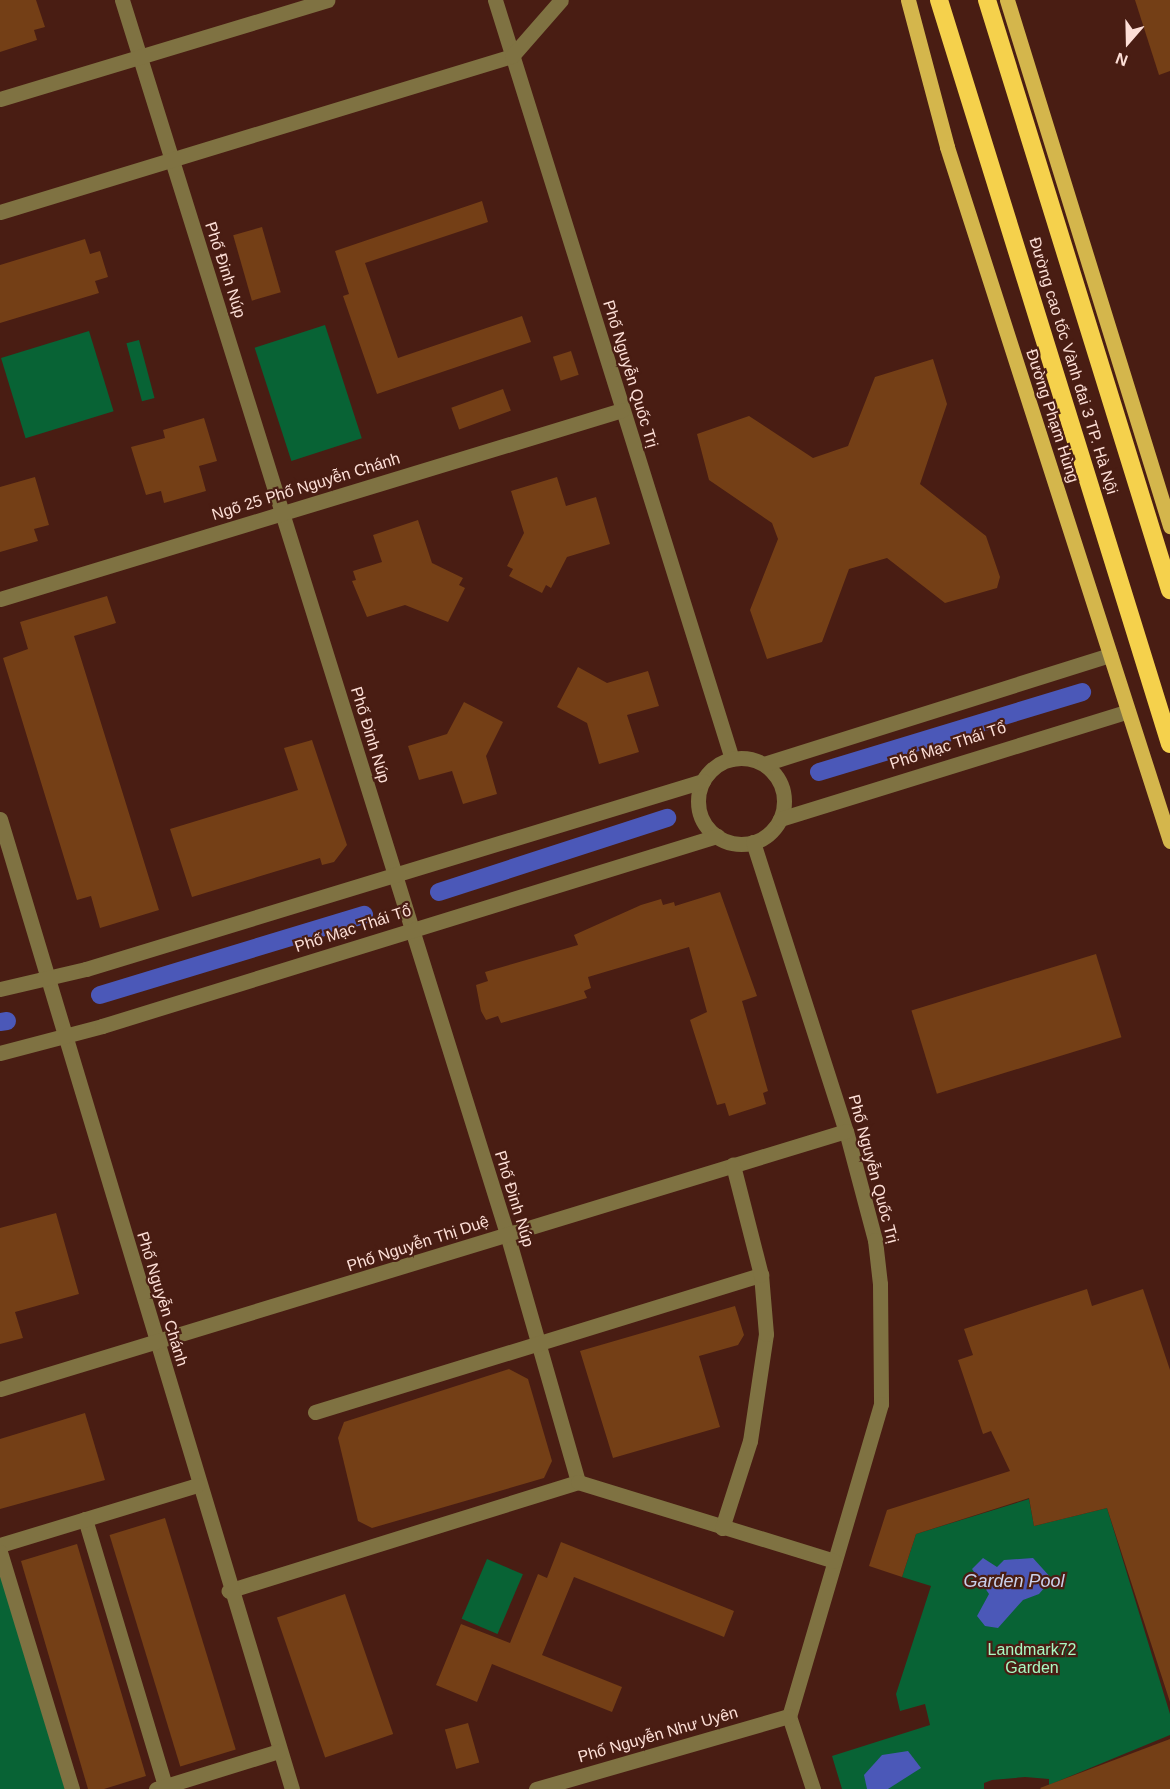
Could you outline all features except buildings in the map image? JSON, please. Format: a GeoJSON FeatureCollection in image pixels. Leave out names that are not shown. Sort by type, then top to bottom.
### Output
{"type":"FeatureCollection","features":[{"type":"Feature","properties":{"kind":"highway","name":"Đường cao tốc Vành đai 3 TP. Hà Nội"},"geometry":{"type":"LineString","coordinates":[[939,0],[1170,744]]}},
{"type":"Feature","properties":{"kind":"highway","name":"Đường cao tốc Vành đai 3 TP. Hà Nội"},"geometry":{"type":"LineString","coordinates":[[987,0],[1170,590]]}},
{"type":"Feature","properties":{"kind":"main road","name":"Đường Phạm Hùng"},"geometry":{"type":"LineString","coordinates":[[908,0],[947,147],[1170,841]]}},
{"type":"Feature","properties":{"kind":"main road"},"geometry":{"type":"LineString","coordinates":[[1007,0],[1170,526]]}},
{"type":"Feature","properties":{"kind":"street","name":"Phố Đinh Núp"},"geometry":{"type":"LineString","coordinates":[[122,0],[507,1234],[578,1482]]}},
{"type":"Feature","properties":{"kind":"street"},"geometry":{"type":"LineString","coordinates":[[0,99],[327,0]]}},
{"type":"Feature","properties":{"kind":"street","name":"Phố Nguyễn Quốc Trị"},"geometry":{"type":"LineString","coordinates":[[495,0],[732,759]]}},
{"type":"Feature","properties":{"kind":"street"},"geometry":{"type":"LineString","coordinates":[[0,212],[170,158],[512,56],[561,0]]}},
{"type":"Feature","properties":{"kind":"street","name":"Ngõ 25 Phố Nguyễn Chánh"},"geometry":{"type":"LineString","coordinates":[[0,599],[622,410]]}},
{"type":"Feature","properties":{"kind":"street"},"geometry":{"type":"LineString","coordinates":[[764,764],[783,789],[780,819],[753,842],[739,844],[717,836],[699,812],[703,782],[715,766],[732,759],[764,764],[1110,655]]}},
{"type":"Feature","properties":{"kind":"street","name":"Phố Mạc Thái Tổ"},"geometry":{"type":"LineString","coordinates":[[780,819],[1128,711]]}},
{"type":"Feature","properties":{"kind":"street"},"geometry":{"type":"LineString","coordinates":[[0,989],[45,978],[394,876],[703,782]]}},
{"type":"Feature","properties":{"kind":"street","name":"Phố Nguyễn Chánh"},"geometry":{"type":"LineString","coordinates":[[0,819],[62,1036],[157,1341],[197,1485],[292,1789]]}},
{"type":"Feature","properties":{"kind":"street","name":"Phố Mạc Thái Tổ"},"geometry":{"type":"LineString","coordinates":[[0,1053],[717,836]]}},
{"type":"Feature","properties":{"kind":"street","name":"Phố Nguyễn Quốc Trị"},"geometry":{"type":"LineString","coordinates":[[753,842],[846,1131],[875,1240],[882,1360],[881,1404],[789,1716]]}},
{"type":"Feature","properties":{"kind":"street","name":"Phố Nguyễn Thị Duệ"},"geometry":{"type":"LineString","coordinates":[[0,1389],[846,1131]]}},
{"type":"Feature","properties":{"kind":"street"},"geometry":{"type":"LineString","coordinates":[[722,1528],[744,1464],[760,1388],[765,1334],[761,1275],[733,1166]]}},
{"type":"Feature","properties":{"kind":"street"},"geometry":{"type":"LineString","coordinates":[[315,1412],[761,1275]]}},
{"type":"Feature","properties":{"kind":"street"},"geometry":{"type":"LineString","coordinates":[[229,1591],[578,1482],[834,1561]]}},
{"type":"Feature","properties":{"kind":"street"},"geometry":{"type":"LineString","coordinates":[[0,1545],[197,1485]]}},
{"type":"Feature","properties":{"kind":"street"},"geometry":{"type":"LineString","coordinates":[[85,1519],[160,1788],[279,1751]]}},
{"type":"Feature","properties":{"kind":"street"},"geometry":{"type":"LineString","coordinates":[[0,1552],[72,1789]]}},
{"type":"Feature","properties":{"kind":"street"},"geometry":{"type":"LineString","coordinates":[[789,1716],[813,1789]]}},
{"type":"Feature","properties":{"kind":"street","name":"Phố Nguyễn Như Uyên"},"geometry":{"type":"LineString","coordinates":[[536,1789],[789,1716]]}},
{"type":"Feature","properties":{"kind":"green space"},"geometry":{"type":"Polygon","coordinates":[[[325,325],[362,438],[291,461],[255,348],[325,325]]]}},
{"type":"Feature","properties":{"kind":"green space"},"geometry":{"type":"Polygon","coordinates":[[[89,331],[114,411],[26,438],[1,358],[89,331]]]}},
{"type":"Feature","properties":{"kind":"green space"},"geometry":{"type":"Polygon","coordinates":[[[139,340],[155,398],[142,401],[126,343],[139,340]]]}},
{"type":"Feature","properties":{"kind":"green space","name":"Landmark72 Garden"},"geometry":{"type":"Polygon","coordinates":[[[1029,1499],[1034,1526],[1107,1508],[1170,1714],[1170,1735],[1049,1785],[1049,1779],[1025,1777],[992,1780],[984,1783],[984,1789],[842,1789],[832,1756],[930,1725],[925,1704],[900,1711],[896,1694],[931,1586],[902,1577],[916,1534],[1029,1499]]]}},
{"type":"Feature","properties":{"kind":"green space"},"geometry":{"type":"Polygon","coordinates":[[[487,1559],[523,1574],[498,1634],[462,1619],[487,1559]]]}},
{"type":"Feature","properties":{"kind":"green space"},"geometry":{"type":"Polygon","coordinates":[[[0,1574],[65,1789],[0,1789],[0,1574]]]}},
{"type":"Feature","properties":{"kind":"water","name":"Garden Pool"},"geometry":{"type":"Polygon","coordinates":[[[983,1558],[997,1567],[1004,1560],[1033,1558],[1052,1579],[1039,1594],[1023,1600],[998,1628],[985,1626],[977,1616],[989,1594],[972,1569],[983,1558]]]}},
{"type":"Feature","properties":{"kind":"water"},"geometry":{"type":"Polygon","coordinates":[[[908,1751],[921,1768],[888,1789],[867,1789],[864,1775],[882,1755],[908,1751]]]}},
{"type":"Feature","properties":{"kind":"waterway"},"geometry":{"type":"LineString","coordinates":[[819,772],[1082,692]]}},
{"type":"Feature","properties":{"kind":"waterway"},"geometry":{"type":"LineString","coordinates":[[439,892],[667,818]]}},
{"type":"Feature","properties":{"kind":"waterway"},"geometry":{"type":"LineString","coordinates":[[100,995],[364,915]]}},
{"type":"Feature","properties":{"kind":"waterway"},"geometry":{"type":"LineString","coordinates":[[0,1022],[7,1021]]}}]}
